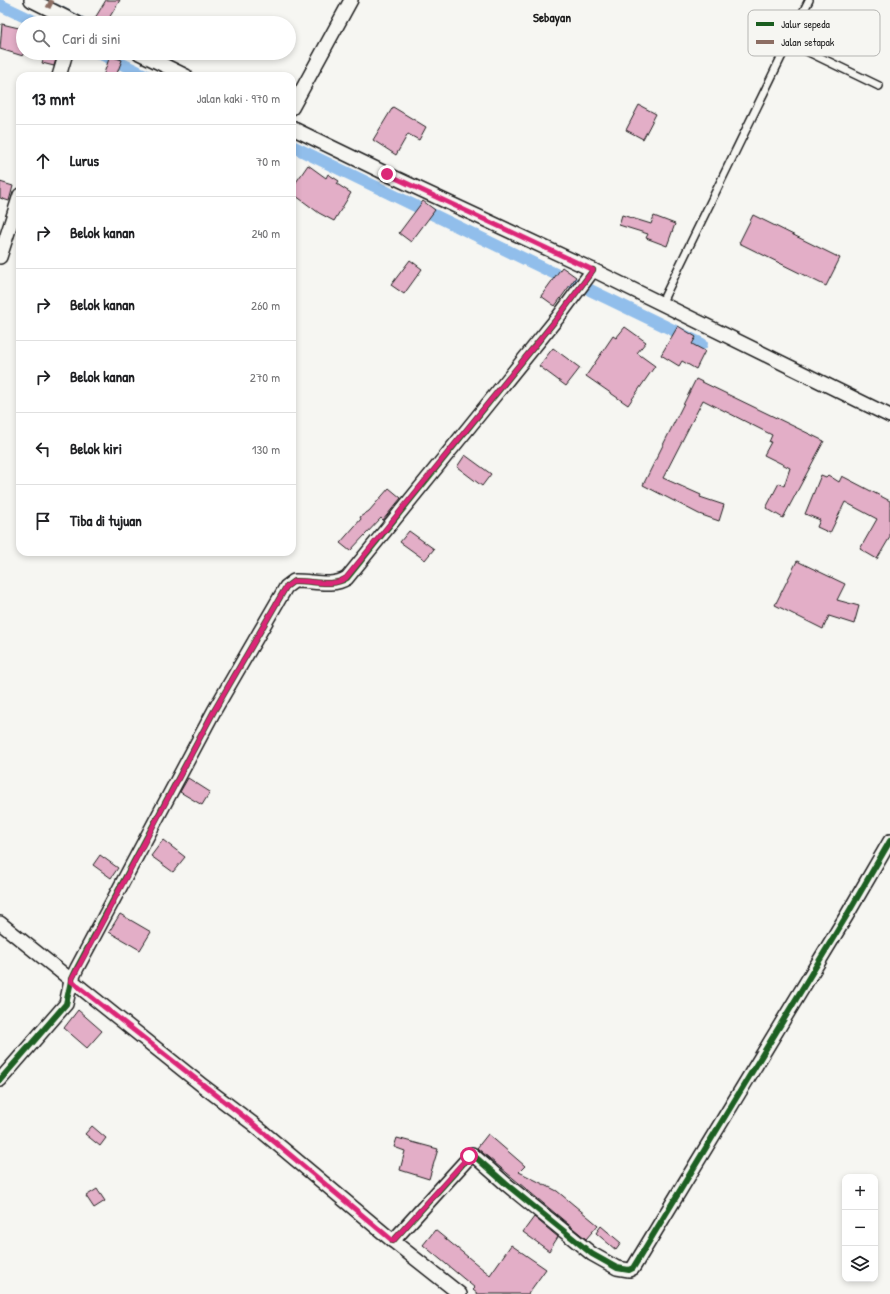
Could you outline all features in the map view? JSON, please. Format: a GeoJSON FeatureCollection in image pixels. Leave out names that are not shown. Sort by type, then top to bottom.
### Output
{"type":"FeatureCollection","features":[{"type":"Feature","properties":{"kind":"street"},"geometry":{"type":"LineString","coordinates":[[30,0],[62,16]]}},
{"type":"Feature","properties":{"kind":"street"},"geometry":{"type":"LineString","coordinates":[[296,101],[351,0]]}},
{"type":"Feature","properties":{"kind":"street"},"geometry":{"type":"LineString","coordinates":[[60,72],[64,60]]}},
{"type":"Feature","properties":{"kind":"street"},"geometry":{"type":"LineString","coordinates":[[153,60],[178,72]]}},
{"type":"Feature","properties":{"kind":"street"},"geometry":{"type":"LineString","coordinates":[[296,130],[593,270],[890,416]]}},
{"type":"Feature","properties":{"kind":"street"},"geometry":{"type":"LineString","coordinates":[[0,257],[16,207]]}},
{"type":"Feature","properties":{"kind":"street"},"geometry":{"type":"LineString","coordinates":[[0,1080],[66,1004],[71,981],[214,711],[286,587],[294,581],[326,583],[338,582],[346,578],[559,316],[593,270]]}},
{"type":"Feature","properties":{"kind":"street"},"geometry":{"type":"LineString","coordinates":[[393,1241],[472,1154],[478,1157],[506,1184],[592,1254],[617,1268],[629,1270],[633,1268],[847,915],[890,841]]}},
{"type":"Feature","properties":{"kind":"street"},"geometry":{"type":"LineString","coordinates":[[0,923],[71,981],[252,1123],[393,1241],[460,1294]]}},
{"type":"Feature","properties":{"kind":"lane"},"geometry":{"type":"LineString","coordinates":[[805,10],[809,0]]}},
{"type":"Feature","properties":{"kind":"lane"},"geometry":{"type":"LineString","coordinates":[[661,304],[784,56]]}},
{"type":"Feature","properties":{"kind":"lane"},"geometry":{"type":"LineString","coordinates":[[817,56],[879,86]]}},
{"type":"Feature","properties":{"kind":"building"},"geometry":{"type":"Polygon","coordinates":[[[106,0],[120,0],[110,16],[96,16],[106,0]]]}},
{"type":"Feature","properties":{"kind":"building"},"geometry":{"type":"Polygon","coordinates":[[[2,24],[16,27],[16,54],[0,49],[2,24]]]}},
{"type":"Feature","properties":{"kind":"building"},"geometry":{"type":"Polygon","coordinates":[[[43,60],[56,60],[54,66],[42,63],[43,60]]]}},
{"type":"Feature","properties":{"kind":"building"},"geometry":{"type":"Polygon","coordinates":[[[109,60],[122,60],[118,72],[104,72],[109,60]]]}},
{"type":"Feature","properties":{"kind":"building"},"geometry":{"type":"Polygon","coordinates":[[[639,105],[656,114],[643,139],[626,130],[639,105]]]}},
{"type":"Feature","properties":{"kind":"building"},"geometry":{"type":"Polygon","coordinates":[[[393,107],[426,127],[419,140],[408,134],[396,155],[373,140],[393,107]]]}},
{"type":"Feature","properties":{"kind":"building"},"geometry":{"type":"Polygon","coordinates":[[[308,165],[326,178],[328,174],[339,181],[337,184],[351,193],[334,221],[319,213],[296,196],[296,182],[308,165]]]}},
{"type":"Feature","properties":{"kind":"building"},"geometry":{"type":"Polygon","coordinates":[[[0,182],[13,186],[9,201],[0,198],[0,182]]]}},
{"type":"Feature","properties":{"kind":"building"},"geometry":{"type":"Polygon","coordinates":[[[423,201],[435,210],[411,242],[399,233],[423,201]]]}},
{"type":"Feature","properties":{"kind":"building"},"geometry":{"type":"Polygon","coordinates":[[[622,215],[651,224],[654,216],[675,224],[667,246],[646,238],[648,234],[619,225],[622,215]]]}},
{"type":"Feature","properties":{"kind":"building"},"geometry":{"type":"Polygon","coordinates":[[[753,215],[840,258],[826,286],[739,243],[753,215]]]}},
{"type":"Feature","properties":{"kind":"building"},"geometry":{"type":"Polygon","coordinates":[[[410,260],[422,269],[404,294],[391,285],[410,260]]]}},
{"type":"Feature","properties":{"kind":"building"},"geometry":{"type":"Polygon","coordinates":[[[562,267],[576,277],[555,306],[541,296],[562,267]]]}},
{"type":"Feature","properties":{"kind":"building"},"geometry":{"type":"Polygon","coordinates":[[[678,326],[696,337],[692,344],[705,351],[696,369],[682,361],[679,366],[661,355],[678,326]]]}},
{"type":"Feature","properties":{"kind":"building"},"geometry":{"type":"Polygon","coordinates":[[[625,327],[646,342],[637,353],[655,366],[628,405],[586,376],[613,336],[616,338],[625,327]]]}},
{"type":"Feature","properties":{"kind":"building"},"geometry":{"type":"Polygon","coordinates":[[[553,348],[580,368],[566,386],[539,366],[553,348]]]}},
{"type":"Feature","properties":{"kind":"building"},"geometry":{"type":"Polygon","coordinates":[[[696,379],[824,441],[783,518],[766,508],[779,483],[784,486],[790,468],[764,455],[771,442],[769,442],[772,435],[703,400],[663,478],[701,495],[700,497],[724,505],[719,521],[699,514],[643,485],[696,379]]]}},
{"type":"Feature","properties":{"kind":"building"},"geometry":{"type":"Polygon","coordinates":[[[465,455],[491,474],[482,486],[457,467],[465,455]]]}},
{"type":"Feature","properties":{"kind":"building"},"geometry":{"type":"Polygon","coordinates":[[[821,475],[826,477],[828,475],[839,482],[842,476],[890,501],[890,537],[877,559],[860,549],[877,519],[845,502],[830,533],[817,527],[820,520],[805,514],[821,475]]]}},
{"type":"Feature","properties":{"kind":"building"},"geometry":{"type":"Polygon","coordinates":[[[389,488],[401,498],[383,520],[381,518],[350,551],[340,543],[361,519],[360,517],[369,511],[389,488]]]}},
{"type":"Feature","properties":{"kind":"building"},"geometry":{"type":"Polygon","coordinates":[[[409,531],[434,549],[425,560],[400,542],[409,531]]]}},
{"type":"Feature","properties":{"kind":"building"},"geometry":{"type":"Polygon","coordinates":[[[797,561],[845,584],[837,600],[859,606],[854,624],[829,616],[823,629],[775,605],[797,561]]]}},
{"type":"Feature","properties":{"kind":"building"},"geometry":{"type":"Polygon","coordinates":[[[188,778],[210,792],[202,805],[180,792],[188,778]]]}},
{"type":"Feature","properties":{"kind":"building"},"geometry":{"type":"Polygon","coordinates":[[[163,840],[185,857],[173,872],[151,856],[163,840]]]}},
{"type":"Feature","properties":{"kind":"building"},"geometry":{"type":"Polygon","coordinates":[[[100,855],[118,868],[111,878],[93,865],[100,855]]]}},
{"type":"Feature","properties":{"kind":"building"},"geometry":{"type":"Polygon","coordinates":[[[120,914],[151,932],[140,950],[109,932],[120,914]]]}},
{"type":"Feature","properties":{"kind":"building"},"geometry":{"type":"Polygon","coordinates":[[[78,1010],[102,1031],[87,1048],[64,1028],[78,1010]]]}},
{"type":"Feature","properties":{"kind":"building"},"geometry":{"type":"Polygon","coordinates":[[[92,1126],[106,1138],[100,1146],[85,1134],[92,1126]]]}},
{"type":"Feature","properties":{"kind":"building"},"geometry":{"type":"Polygon","coordinates":[[[488,1134],[525,1166],[519,1172],[557,1191],[598,1225],[586,1239],[477,1148],[488,1134]]]}},
{"type":"Feature","properties":{"kind":"building"},"geometry":{"type":"Polygon","coordinates":[[[397,1138],[438,1149],[429,1179],[400,1170],[405,1151],[394,1147],[397,1138]]]}},
{"type":"Feature","properties":{"kind":"building"},"geometry":{"type":"Polygon","coordinates":[[[97,1189],[105,1201],[94,1208],[86,1196],[97,1189]]]}},
{"type":"Feature","properties":{"kind":"building"},"geometry":{"type":"Polygon","coordinates":[[[534,1217],[558,1237],[549,1251],[523,1232],[534,1217]]]}},
{"type":"Feature","properties":{"kind":"building"},"geometry":{"type":"Polygon","coordinates":[[[601,1226],[621,1243],[616,1250],[596,1233],[601,1226]]]}},
{"type":"Feature","properties":{"kind":"building"},"geometry":{"type":"Polygon","coordinates":[[[435,1230],[490,1275],[511,1245],[546,1269],[528,1294],[478,1294],[473,1290],[475,1288],[423,1245],[435,1230]]]}},
{"type":"Feature","properties":{"kind":"waterway"},"geometry":{"type":"LineString","coordinates":[[0,5],[23,16]]}},
{"type":"Feature","properties":{"kind":"waterway"},"geometry":{"type":"LineString","coordinates":[[56,5],[77,16]]}},
{"type":"Feature","properties":{"kind":"waterway"},"geometry":{"type":"LineString","coordinates":[[114,60],[139,72]]}},
{"type":"Feature","properties":{"kind":"waterway"},"geometry":{"type":"LineString","coordinates":[[296,148],[572,282]]}},
{"type":"Feature","properties":{"kind":"waterway"},"geometry":{"type":"LineString","coordinates":[[590,290],[702,344]]}},
{"type":"Feature","properties":{"kind":"marked path"},"geometry":{"type":"LineString","coordinates":[[48,8],[52,0]]}},
{"type":"Feature","properties":{"kind":"cycle path"},"geometry":{"type":"LineString","coordinates":[[0,1080],[66,1004],[71,981],[77,968],[214,711],[286,587],[294,581],[335,583],[347,578],[559,316],[593,270]]}},
{"type":"Feature","properties":{"kind":"cycle path"},"geometry":{"type":"LineString","coordinates":[[393,1241],[472,1154],[506,1184],[592,1254],[617,1268],[629,1270],[633,1268],[847,915],[890,841]]}},
{"type":"Feature","properties":{"kind":"district","name":"Sebayan"},"geometry":{"type":"Point","coordinates":[552,17]}},
{"type":"Feature","properties":{"kind":"route"},"geometry":{"type":"LineString","coordinates":[[387,174],[593,270],[559,316],[346,578],[338,582],[326,583],[294,581],[289,583],[286,587],[214,711],[71,981],[312,1171],[393,1241],[469,1156]]}}]}
